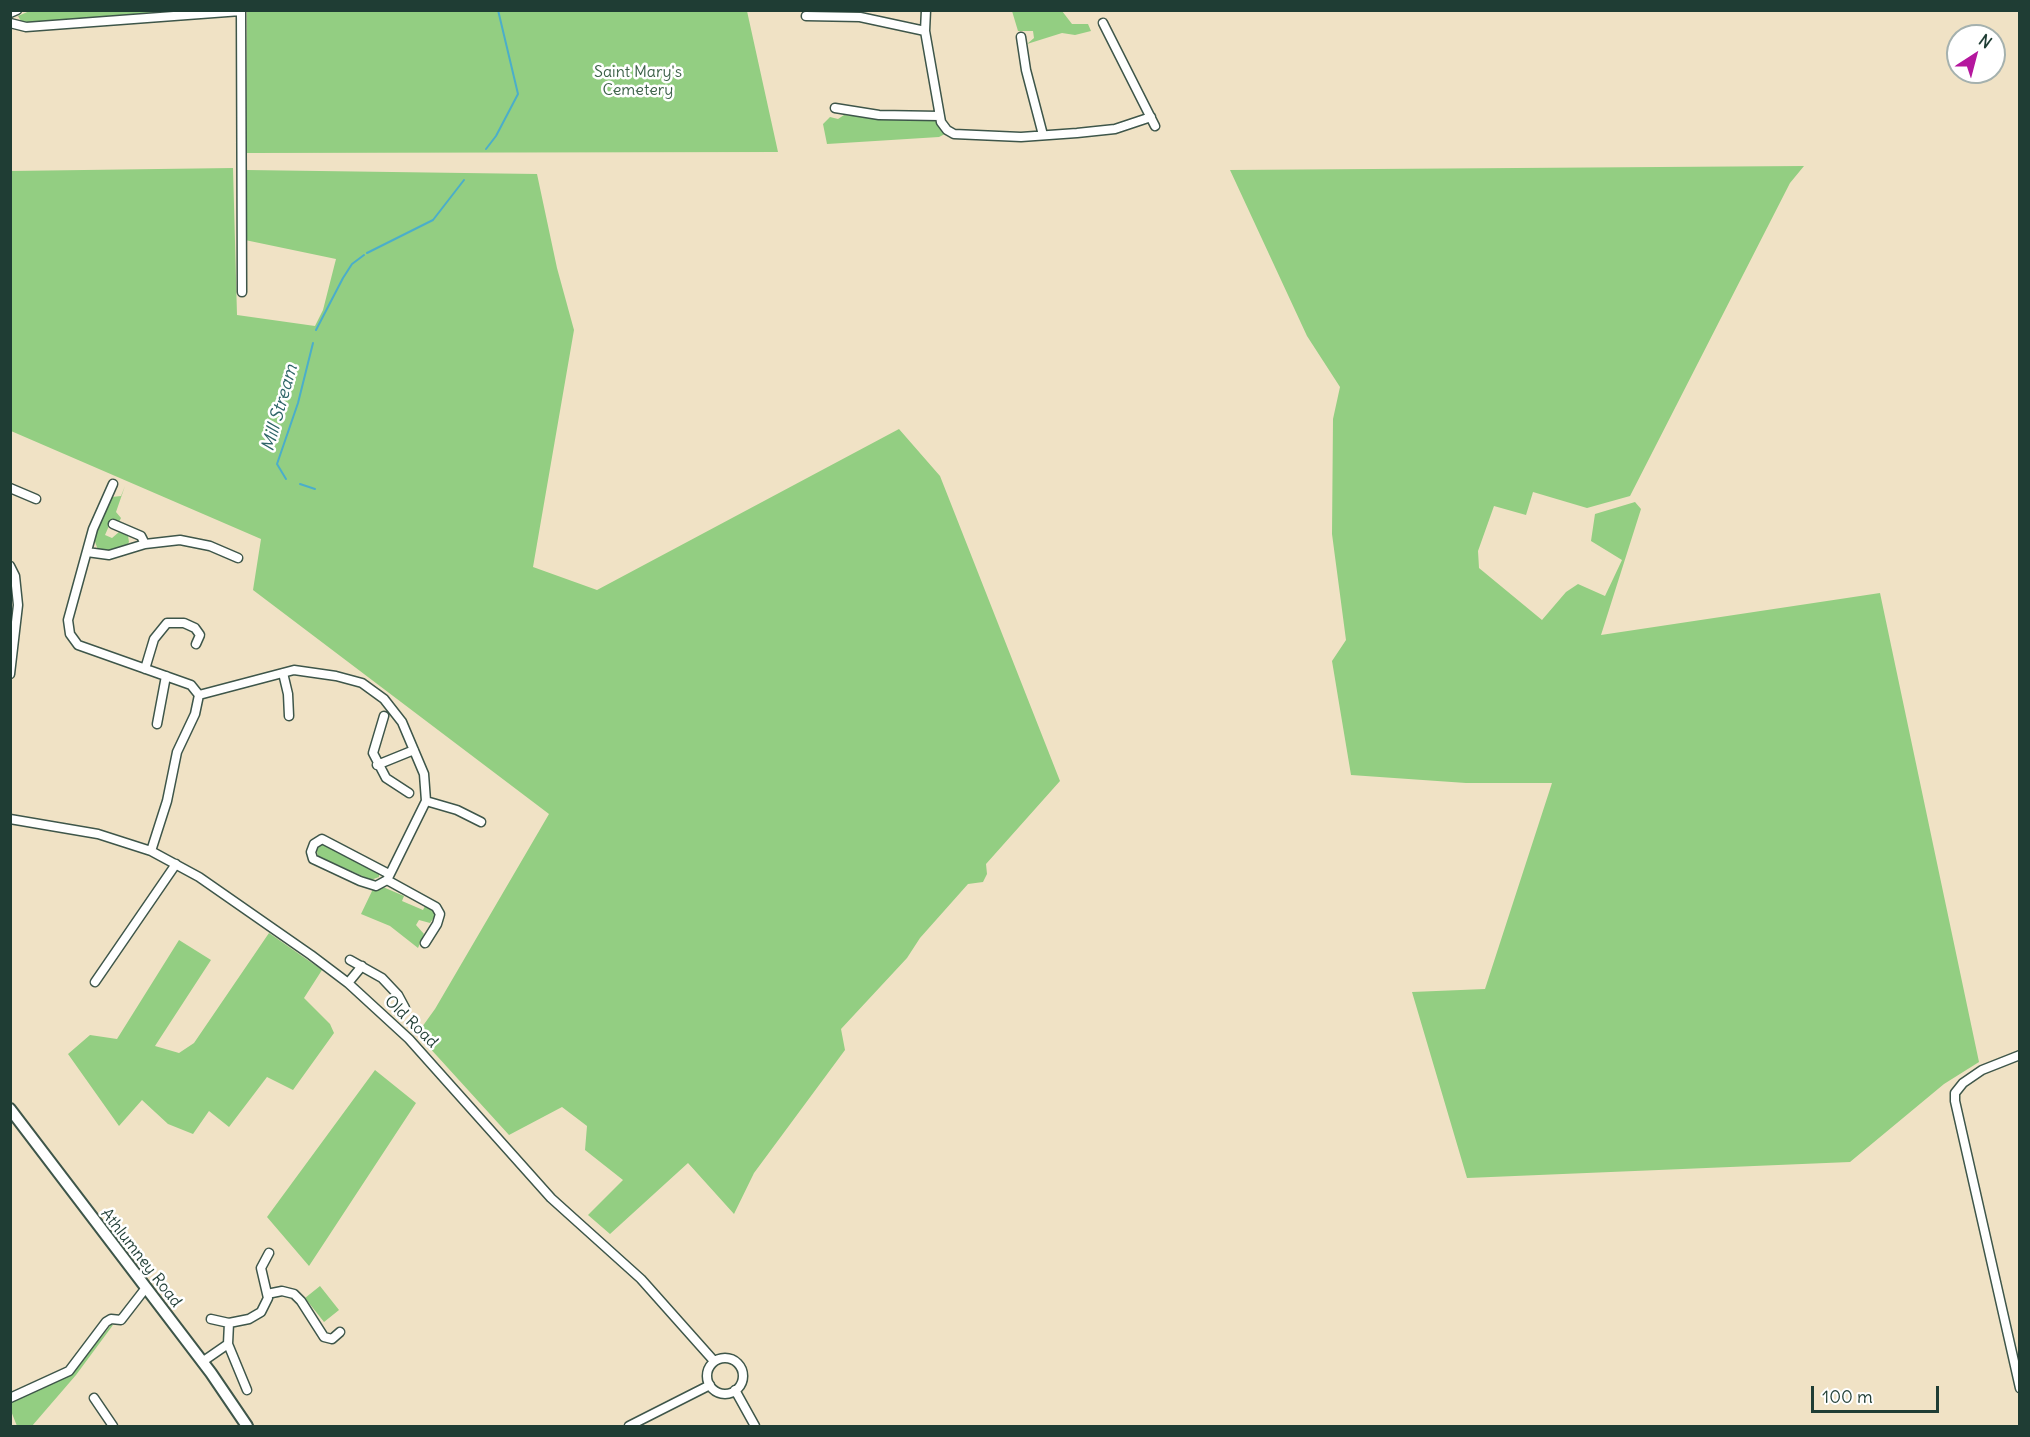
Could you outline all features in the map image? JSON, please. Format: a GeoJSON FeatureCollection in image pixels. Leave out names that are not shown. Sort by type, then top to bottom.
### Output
{"type":"FeatureCollection","features":[{"type":"Feature","properties":{"kind":"main road","name":"Athlumney Road"},"geometry":{"type":"LineString","coordinates":[[10,1109],[202,1362],[247,1426]]}},
{"type":"Feature","properties":{"kind":"street"},"geometry":{"type":"LineString","coordinates":[[10,13],[17,10]]}},
{"type":"Feature","properties":{"kind":"street"},"geometry":{"type":"LineString","coordinates":[[926,10],[925,30],[942,125],[954,134],[1043,135],[1115,129],[1151,117]]}},
{"type":"Feature","properties":{"kind":"street"},"geometry":{"type":"LineString","coordinates":[[10,23],[26,27],[241,11],[242,292]]}},
{"type":"Feature","properties":{"kind":"street"},"geometry":{"type":"LineString","coordinates":[[806,16],[860,17],[925,30]]}},
{"type":"Feature","properties":{"kind":"street"},"geometry":{"type":"LineString","coordinates":[[1103,23],[1155,126]]}},
{"type":"Feature","properties":{"kind":"street"},"geometry":{"type":"LineString","coordinates":[[1021,38],[1026,70],[1043,135]]}},
{"type":"Feature","properties":{"kind":"street"},"geometry":{"type":"LineString","coordinates":[[835,108],[879,115],[940,116]]}},
{"type":"Feature","properties":{"kind":"street"},"geometry":{"type":"LineString","coordinates":[[113,484],[93,529],[68,620],[70,634],[78,645],[191,685],[199,695]]}},
{"type":"Feature","properties":{"kind":"street"},"geometry":{"type":"LineString","coordinates":[[10,488],[36,499]]}},
{"type":"Feature","properties":{"kind":"street"},"geometry":{"type":"LineString","coordinates":[[113,524],[141,536],[145,544]]}},
{"type":"Feature","properties":{"kind":"street"},"geometry":{"type":"LineString","coordinates":[[87,552],[109,555],[145,544],[171,540],[194,541],[238,558]]}},
{"type":"Feature","properties":{"kind":"street"},"geometry":{"type":"LineString","coordinates":[[10,566],[18,605],[10,674]]}},
{"type":"Feature","properties":{"kind":"street"},"geometry":{"type":"LineString","coordinates":[[145,669],[154,639],[167,623],[184,623],[195,628],[200,635],[196,644]]}},
{"type":"Feature","properties":{"kind":"street"},"geometry":{"type":"LineString","coordinates":[[199,695],[294,670],[326,674],[362,683],[390,706],[402,722],[424,774],[426,801],[388,877],[376,886],[360,881],[313,859],[311,852],[314,844],[322,839],[388,877],[436,907],[440,914],[437,924],[425,943]]}},
{"type":"Feature","properties":{"kind":"street"},"geometry":{"type":"LineString","coordinates":[[283,673],[288,694],[289,716]]}},
{"type":"Feature","properties":{"kind":"street"},"geometry":{"type":"LineString","coordinates":[[157,724],[166,676]]}},
{"type":"Feature","properties":{"kind":"street"},"geometry":{"type":"LineString","coordinates":[[152,851],[167,801],[177,752],[195,714],[199,695]]}},
{"type":"Feature","properties":{"kind":"street"},"geometry":{"type":"LineString","coordinates":[[384,716],[373,753],[377,765],[386,778],[409,793]]}},
{"type":"Feature","properties":{"kind":"street"},"geometry":{"type":"LineString","coordinates":[[377,765],[414,750]]}},
{"type":"Feature","properties":{"kind":"street"},"geometry":{"type":"LineString","coordinates":[[426,801],[457,810],[482,822]]}},
{"type":"Feature","properties":{"kind":"street","name":"Old Road"},"geometry":{"type":"LineString","coordinates":[[10,819],[98,834],[152,851],[176,864],[273,928],[348,983],[409,1039],[551,1198],[641,1279],[714,1361]]}},
{"type":"Feature","properties":{"kind":"street"},"geometry":{"type":"LineString","coordinates":[[95,982],[176,864]]}},
{"type":"Feature","properties":{"kind":"street"},"geometry":{"type":"LineString","coordinates":[[350,960],[382,978],[398,995],[405,1008]]}},
{"type":"Feature","properties":{"kind":"street"},"geometry":{"type":"LineString","coordinates":[[348,983],[362,966]]}},
{"type":"Feature","properties":{"kind":"street"},"geometry":{"type":"LineString","coordinates":[[2019,1055],[1982,1070],[1963,1083],[1955,1093],[1955,1101],[2019,1388]]}},
{"type":"Feature","properties":{"kind":"street"},"geometry":{"type":"LineString","coordinates":[[212,1319],[229,1323],[249,1319],[261,1312],[268,1298],[261,1268],[269,1253]]}},
{"type":"Feature","properties":{"kind":"street"},"geometry":{"type":"LineString","coordinates":[[10,1398],[69,1371],[106,1323],[111,1319],[121,1320],[145,1289]]}},
{"type":"Feature","properties":{"kind":"street"},"geometry":{"type":"LineString","coordinates":[[267,1294],[282,1291],[294,1294],[324,1337],[332,1339],[340,1332]]}},
{"type":"Feature","properties":{"kind":"street"},"geometry":{"type":"LineString","coordinates":[[229,1323],[228,1344],[247,1390]]}},
{"type":"Feature","properties":{"kind":"street"},"geometry":{"type":"LineString","coordinates":[[202,1362],[228,1344]]}},
{"type":"Feature","properties":{"kind":"street"},"geometry":{"type":"LineString","coordinates":[[731,1359],[741,1366],[743,1377],[735,1390],[722,1393],[710,1385],[707,1375],[714,1361],[731,1359]]}},
{"type":"Feature","properties":{"kind":"street"},"geometry":{"type":"LineString","coordinates":[[629,1426],[710,1385]]}},
{"type":"Feature","properties":{"kind":"street"},"geometry":{"type":"LineString","coordinates":[[735,1390],[755,1426]]}},
{"type":"Feature","properties":{"kind":"street"},"geometry":{"type":"LineString","coordinates":[[94,1398],[113,1426]]}},
{"type":"Feature","properties":{"kind":"green space"},"geometry":{"type":"Polygon","coordinates":[[[32,10],[195,11],[22,23],[18,16],[32,10]]]}},
{"type":"Feature","properties":{"kind":"green space","name":"Saint Mary's Cemetery"},"geometry":{"type":"Polygon","coordinates":[[[247,10],[747,11],[778,152],[246,153],[247,10]]]}},
{"type":"Feature","properties":{"kind":"green space"},"geometry":{"type":"Polygon","coordinates":[[[1012,11],[1062,11],[1072,24],[1088,24],[1091,31],[1075,35],[1062,33],[1027,44],[1034,38],[1033,31],[1018,31],[1012,11]]]}},
{"type":"Feature","properties":{"kind":"green space"},"geometry":{"type":"Polygon","coordinates":[[[844,115],[899,120],[938,119],[947,133],[939,137],[827,144],[823,124],[830,117],[838,119],[844,115]]]}},
{"type":"Feature","properties":{"kind":"green space"},"geometry":{"type":"Polygon","coordinates":[[[1804,166],[1790,183],[1630,496],[1587,508],[1533,492],[1526,515],[1494,506],[1478,551],[1479,568],[1542,620],[1566,592],[1578,584],[1605,596],[1622,560],[1591,541],[1595,514],[1635,502],[1641,509],[1601,635],[1880,593],[1979,1062],[1944,1084],[1850,1162],[1467,1178],[1412,992],[1485,989],[1552,783],[1466,783],[1351,775],[1332,661],[1346,640],[1332,534],[1333,419],[1340,387],[1307,336],[1230,170],[1804,166]]]}},
{"type":"Feature","properties":{"kind":"green space"},"geometry":{"type":"Polygon","coordinates":[[[233,168],[237,315],[315,326],[323,310],[336,259],[245,240],[247,170],[537,174],[557,268],[574,330],[533,567],[597,590],[899,429],[940,476],[1060,781],[986,864],[987,874],[983,882],[968,884],[920,938],[907,958],[841,1029],[845,1050],[754,1173],[734,1214],[688,1163],[610,1234],[588,1215],[623,1180],[585,1150],[587,1126],[562,1107],[509,1135],[417,1034],[435,1009],[549,814],[253,590],[261,539],[11,431],[10,171],[233,168]]]}},
{"type":"Feature","properties":{"kind":"green space"},"geometry":{"type":"Polygon","coordinates":[[[125,486],[116,512],[121,518],[119,522],[112,519],[105,535],[112,538],[119,532],[128,536],[129,542],[127,545],[104,552],[98,550],[94,539],[112,497],[121,496],[125,486]]]}},
{"type":"Feature","properties":{"kind":"green space"},"geometry":{"type":"Polygon","coordinates":[[[321,843],[379,873],[379,877],[371,880],[318,856],[316,848],[321,843]]]}},
{"type":"Feature","properties":{"kind":"green space"},"geometry":{"type":"Polygon","coordinates":[[[383,887],[404,896],[402,901],[423,910],[427,902],[437,913],[430,923],[419,920],[416,925],[424,934],[418,948],[390,926],[361,914],[373,889],[383,887]]]}},
{"type":"Feature","properties":{"kind":"green space"},"geometry":{"type":"Polygon","coordinates":[[[269,933],[322,970],[304,998],[330,1024],[334,1033],[293,1090],[267,1077],[229,1127],[209,1111],[193,1134],[168,1124],[142,1100],[119,1126],[68,1054],[90,1035],[117,1039],[179,940],[211,960],[155,1046],[179,1053],[194,1043],[269,933]]]}},
{"type":"Feature","properties":{"kind":"green space"},"geometry":{"type":"Polygon","coordinates":[[[375,1070],[416,1103],[309,1266],[267,1217],[375,1070]]]}},
{"type":"Feature","properties":{"kind":"green space"},"geometry":{"type":"Polygon","coordinates":[[[320,1286],[339,1310],[324,1322],[305,1298],[320,1286]]]}},
{"type":"Feature","properties":{"kind":"green space"},"geometry":{"type":"Polygon","coordinates":[[[113,1325],[76,1375],[32,1426],[17,1426],[10,1402],[71,1375],[113,1325]]]}},
{"type":"Feature","properties":{"kind":"waterway","name":"Mill Stream"},"geometry":{"type":"LineString","coordinates":[[486,149],[496,136],[518,94],[498,10]]}},
{"type":"Feature","properties":{"kind":"waterway","name":"Mill Stream"},"geometry":{"type":"LineString","coordinates":[[367,253],[433,220],[464,180]]}},
{"type":"Feature","properties":{"kind":"waterway","name":"Mill Stream"},"geometry":{"type":"LineString","coordinates":[[316,330],[343,278],[352,264],[364,255]]}},
{"type":"Feature","properties":{"kind":"waterway","name":"Mill Stream"},"geometry":{"type":"LineString","coordinates":[[286,479],[277,464],[298,403],[313,343]]}},
{"type":"Feature","properties":{"kind":"waterway","name":"Mill Stream"},"geometry":{"type":"LineString","coordinates":[[300,484],[315,489]]}}]}
